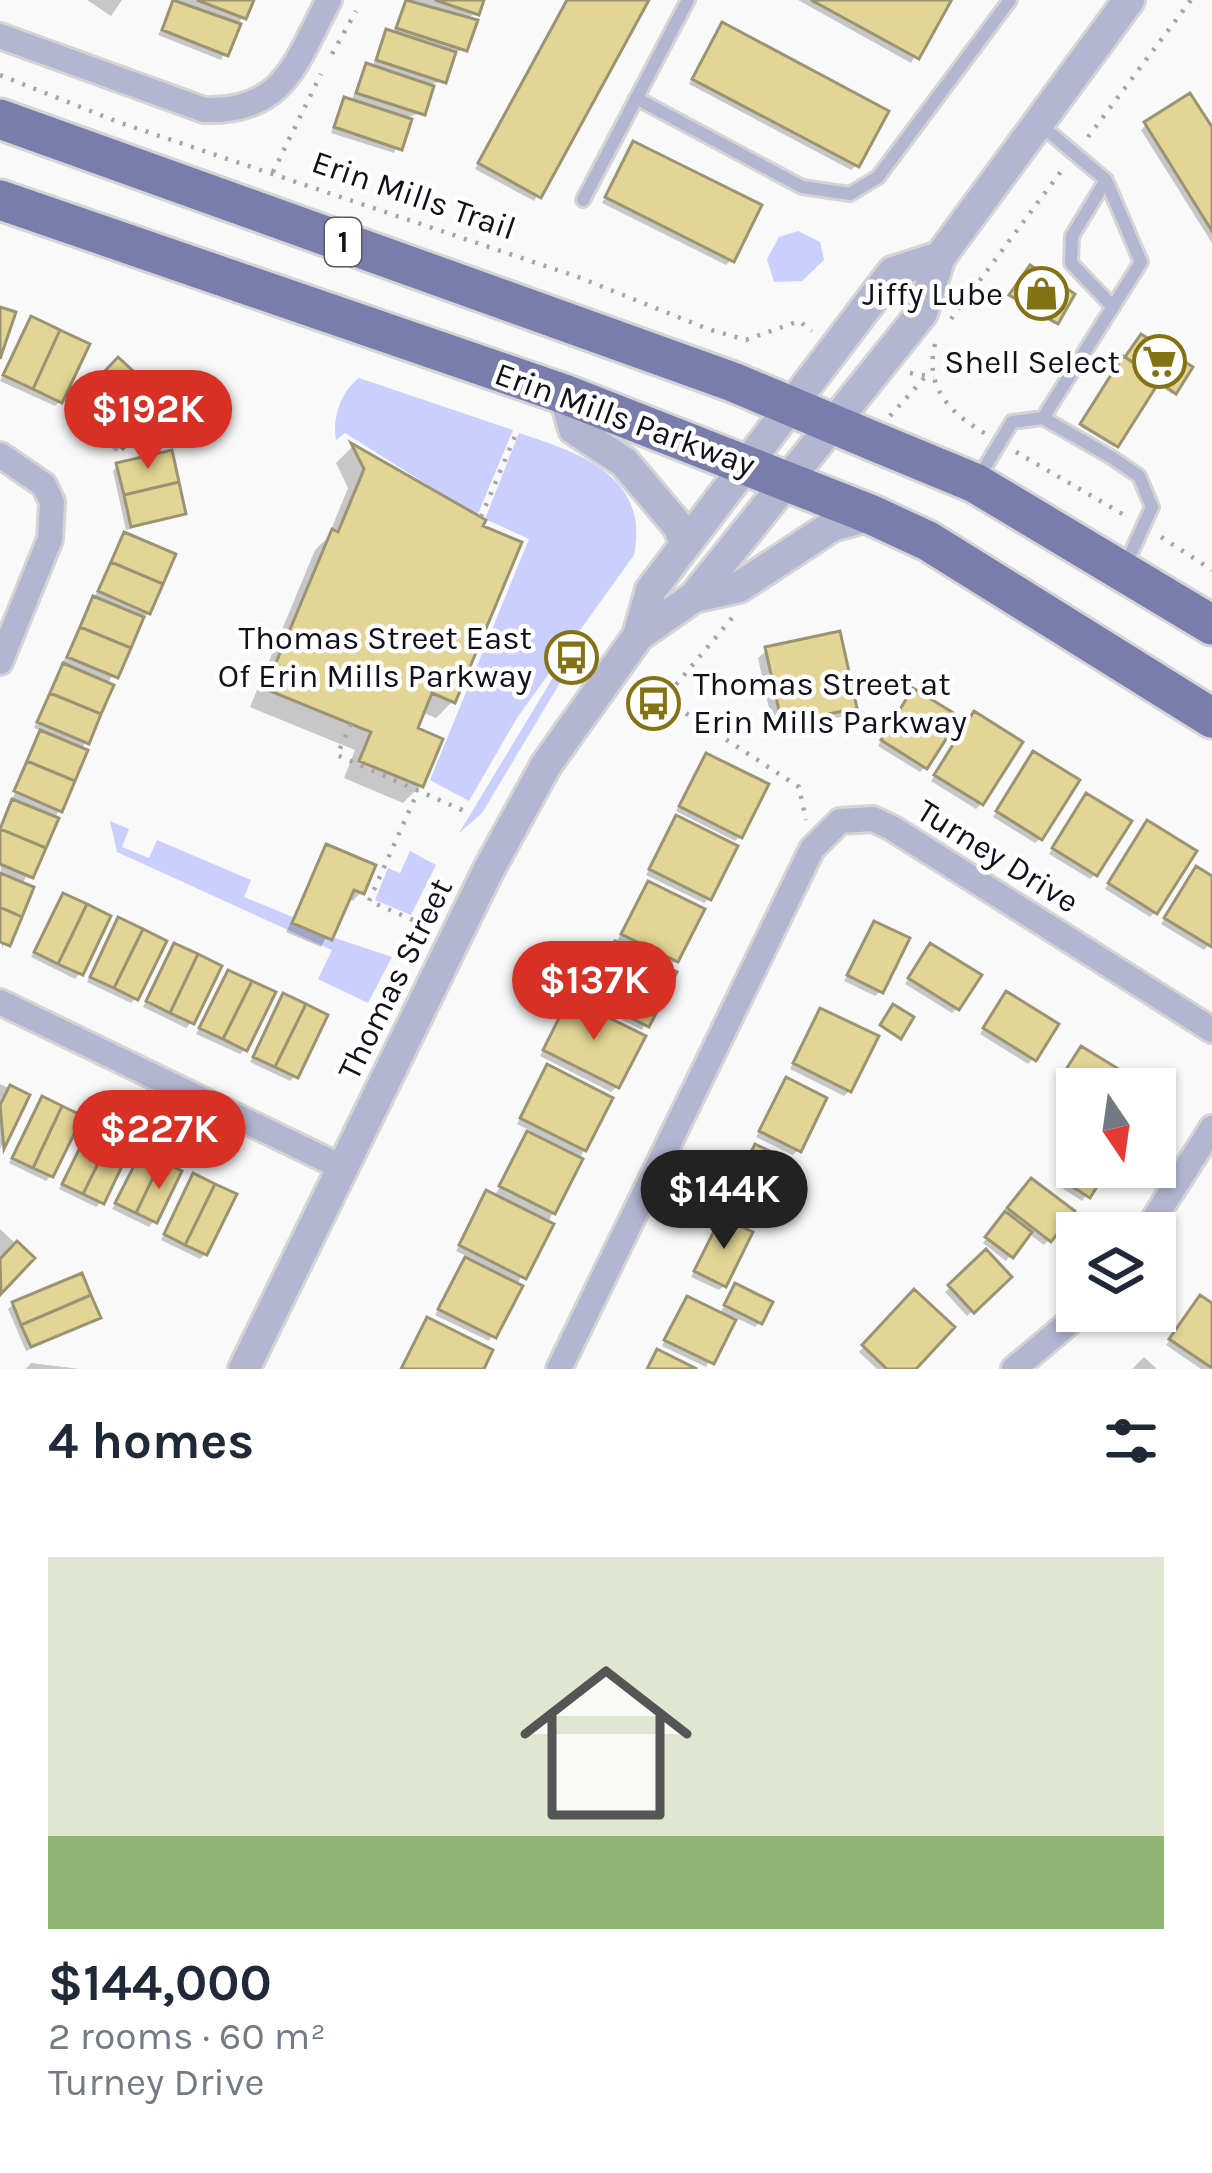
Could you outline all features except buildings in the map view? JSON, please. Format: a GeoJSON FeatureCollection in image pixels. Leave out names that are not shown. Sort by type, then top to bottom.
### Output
{"type":"FeatureCollection","features":[{"type":"Feature","properties":{"kind":"main road","name":"Erin Mills Parkway"},"geometry":{"type":"LineString","coordinates":[[0,119],[791,406],[975,483],[1212,625]]}},
{"type":"Feature","properties":{"kind":"main road","name":"Erin Mills Parkway"},"geometry":{"type":"LineString","coordinates":[[0,200],[564,394],[872,515],[928,541],[1212,718]]}},
{"type":"Feature","properties":{"kind":"street"},"geometry":{"type":"LineString","coordinates":[[0,36],[204,110],[230,111],[275,94],[329,0]]}},
{"type":"Feature","properties":{"kind":"street","name":"Thomas Street"},"geometry":{"type":"LineString","coordinates":[[244,1369],[546,765],[638,636],[694,597],[922,313],[940,256],[1129,0]]}},
{"type":"Feature","properties":{"kind":"street","name":"Thomas Street"},"geometry":{"type":"LineString","coordinates":[[638,636],[651,590],[893,272],[940,256]]}},
{"type":"Feature","properties":{"kind":"street"},"geometry":{"type":"LineString","coordinates":[[564,394],[574,429],[624,463],[679,527],[686,544]]}},
{"type":"Feature","properties":{"kind":"street"},"geometry":{"type":"LineString","coordinates":[[0,455],[44,485],[54,521],[0,662]]}},
{"type":"Feature","properties":{"kind":"street"},"geometry":{"type":"LineString","coordinates":[[694,597],[739,586],[832,526],[872,515]]}},
{"type":"Feature","properties":{"kind":"street","name":"Turney Drive"},"geometry":{"type":"LineString","coordinates":[[812,849],[840,821],[873,819],[1212,1030]]}},
{"type":"Feature","properties":{"kind":"street"},"geometry":{"type":"LineString","coordinates":[[560,1369],[812,849]]}},
{"type":"Feature","properties":{"kind":"street"},"geometry":{"type":"LineString","coordinates":[[0,1001],[343,1168]]}},
{"type":"Feature","properties":{"kind":"street"},"geometry":{"type":"LineString","coordinates":[[1158,1212],[1212,1127]]}},
{"type":"Feature","properties":{"kind":"street"},"geometry":{"type":"LineString","coordinates":[[1013,1369],[1058,1332]]}},
{"type":"Feature","properties":{"kind":"lane"},"geometry":{"type":"LineString","coordinates":[[583,200],[688,0]]}},
{"type":"Feature","properties":{"kind":"lane"},"geometry":{"type":"LineString","coordinates":[[636,98],[802,187],[818,194],[850,194],[878,178],[1010,0]]}},
{"type":"Feature","properties":{"kind":"lane"},"geometry":{"type":"LineString","coordinates":[[1038,123],[1106,180],[1142,262],[1042,418]]}},
{"type":"Feature","properties":{"kind":"lane"},"geometry":{"type":"LineString","coordinates":[[1106,180],[1072,236],[1071,263],[1113,308]]}},
{"type":"Feature","properties":{"kind":"lane"},"geometry":{"type":"LineString","coordinates":[[975,483],[1012,422],[1042,418],[1139,476],[1152,507],[1123,569]]}},
{"type":"Feature","properties":{"kind":"path"},"geometry":{"type":"LineString","coordinates":[[1087,137],[1191,0]]}},
{"type":"Feature","properties":{"kind":"path"},"geometry":{"type":"LineString","coordinates":[[273,172],[356,11]]}},
{"type":"Feature","properties":{"kind":"path","name":"Erin Mills Trail"},"geometry":{"type":"LineString","coordinates":[[0,75],[118,122],[578,277],[708,329],[746,340],[799,321],[808,329]]}},
{"type":"Feature","properties":{"kind":"path"},"geometry":{"type":"LineString","coordinates":[[951,319],[1058,176]]}},
{"type":"Feature","properties":{"kind":"path"},"geometry":{"type":"LineString","coordinates":[[937,338],[930,376],[946,408],[1212,569]]}},
{"type":"Feature","properties":{"kind":"path"},"geometry":{"type":"LineString","coordinates":[[907,372],[930,376]]}},
{"type":"Feature","properties":{"kind":"path"},"geometry":{"type":"LineString","coordinates":[[908,394],[930,376]]}},
{"type":"Feature","properties":{"kind":"path"},"geometry":{"type":"LineString","coordinates":[[481,517],[518,429]]}},
{"type":"Feature","properties":{"kind":"path"},"geometry":{"type":"LineString","coordinates":[[741,608],[664,699],[799,787],[812,849]]}},
{"type":"Feature","properties":{"kind":"path"},"geometry":{"type":"LineString","coordinates":[[351,724],[337,755],[469,812]]}},
{"type":"Feature","properties":{"kind":"path"},"geometry":{"type":"LineString","coordinates":[[413,920],[369,901],[418,790]]}},
{"type":"Feature","properties":{"kind":"shaded area"},"geometry":{"type":"Polygon","coordinates":[[[798,231],[820,242],[824,260],[802,281],[774,282],[767,259],[779,237],[798,231]]]}},
{"type":"Feature","properties":{"kind":"shaded area"},"geometry":{"type":"Polygon","coordinates":[[[359,378],[513,430],[477,516],[345,433],[336,440],[339,406],[359,378]]]}},
{"type":"Feature","properties":{"kind":"shaded area"},"geometry":{"type":"Polygon","coordinates":[[[519,433],[586,460],[621,487],[636,528],[634,555],[517,718],[469,801],[430,780],[529,539],[485,519],[519,433]]]}},
{"type":"Feature","properties":{"kind":"shaded area"},"geometry":{"type":"Polygon","coordinates":[[[557,671],[564,676],[482,813],[459,833],[557,671]]]}},
{"type":"Feature","properties":{"kind":"shaded area"},"geometry":{"type":"Polygon","coordinates":[[[110,821],[129,829],[122,847],[149,858],[157,840],[251,880],[244,897],[295,918],[293,924],[392,957],[368,1003],[318,979],[332,950],[117,852],[110,821]]]}},
{"type":"Feature","properties":{"kind":"shaded area"},"geometry":{"type":"Polygon","coordinates":[[[410,851],[436,865],[411,915],[375,900],[388,868],[400,873],[410,851]]]}},
{"type":"Feature","properties":{"kind":"place","name":"Jiffy Lube"},"geometry":{"type":"Point","coordinates":[1042,294]}},
{"type":"Feature","properties":{"kind":"place","name":"Shell Select"},"geometry":{"type":"Point","coordinates":[1159,362]}},
{"type":"Feature","properties":{"kind":"place","name":"Thomas Street East Of Erin Mills Parkway"},"geometry":{"type":"Point","coordinates":[571,657]}},
{"type":"Feature","properties":{"kind":"place","name":"Thomas Street at Erin Mills Parkway"},"geometry":{"type":"Point","coordinates":[654,703]}}]}
